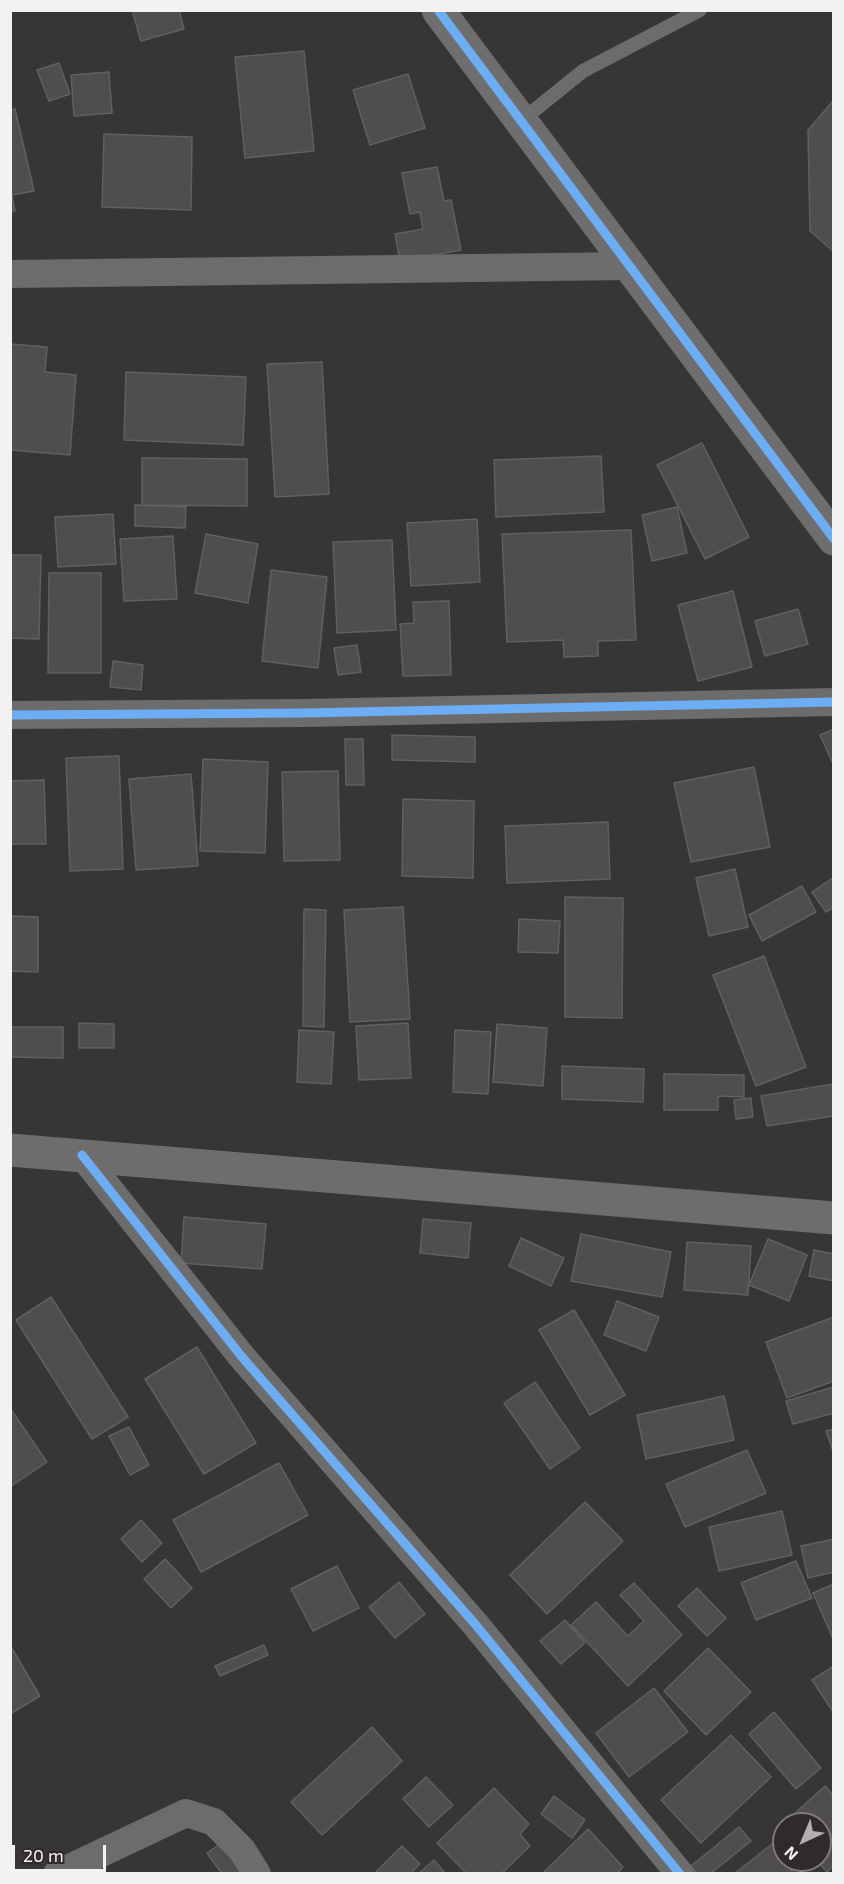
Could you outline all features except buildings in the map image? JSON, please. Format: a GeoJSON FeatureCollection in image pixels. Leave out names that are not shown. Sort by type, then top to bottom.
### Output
{"type":"FeatureCollection","features":[{"type":"Feature","properties":{"kind":"main road"},"geometry":{"type":"LineString","coordinates":[[10,1150],[834,1218]]}},
{"type":"Feature","properties":{"kind":"street"},"geometry":{"type":"LineString","coordinates":[[438,10],[834,539]]}},
{"type":"Feature","properties":{"kind":"street"},"geometry":{"type":"LineString","coordinates":[[10,274],[629,266]]}},
{"type":"Feature","properties":{"kind":"street"},"geometry":{"type":"LineString","coordinates":[[10,715],[315,713],[834,702]]}},
{"type":"Feature","properties":{"kind":"street"},"geometry":{"type":"LineString","coordinates":[[82,1155],[242,1357],[475,1624],[680,1874]]}},
{"type":"Feature","properties":{"kind":"street"},"geometry":{"type":"LineString","coordinates":[[57,1874],[186,1813],[214,1822],[242,1850],[257,1874]]}},
{"type":"Feature","properties":{"kind":"lane"},"geometry":{"type":"LineString","coordinates":[[521,122],[583,71],[700,10]]}},
{"type":"Feature","properties":{"kind":"cycle path"},"geometry":{"type":"LineString","coordinates":[[438,10],[834,539]]}},
{"type":"Feature","properties":{"kind":"cycle path"},"geometry":{"type":"LineString","coordinates":[[10,715],[304,713],[834,702]]}},
{"type":"Feature","properties":{"kind":"cycle path"},"geometry":{"type":"LineString","coordinates":[[82,1155],[242,1357],[475,1624],[680,1874]]}}]}
